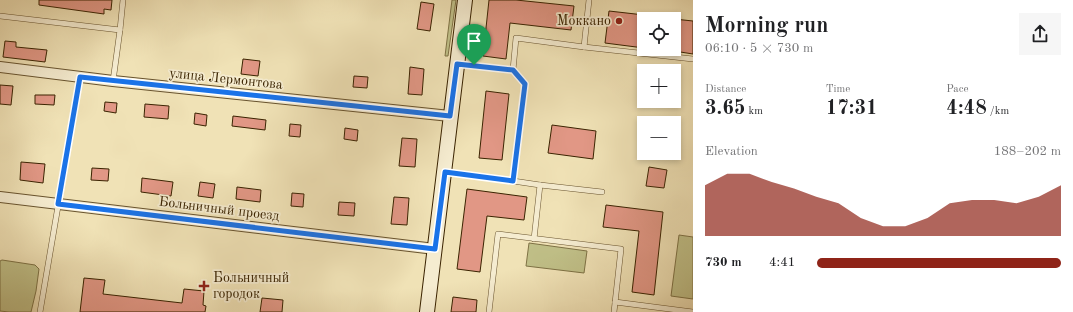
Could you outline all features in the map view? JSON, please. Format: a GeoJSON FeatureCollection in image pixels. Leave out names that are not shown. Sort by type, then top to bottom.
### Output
{"type":"FeatureCollection","features":[{"type":"Feature","properties":{"kind":"main road"},"geometry":{"type":"LineString","coordinates":[[428,312],[445,172],[450,116],[465,0]]}},
{"type":"Feature","properties":{"kind":"street","name":"улица Лермонтова"},"geometry":{"type":"LineString","coordinates":[[0,67],[113,81],[450,116]]}},
{"type":"Feature","properties":{"kind":"street","name":"Больничный проезд"},"geometry":{"type":"LineString","coordinates":[[0,197],[435,249]]}},
{"type":"Feature","properties":{"kind":"lane"},"geometry":{"type":"LineString","coordinates":[[113,81],[123,0]]}},
{"type":"Feature","properties":{"kind":"lane"},"geometry":{"type":"LineString","coordinates":[[584,48],[588,0]]}},
{"type":"Feature","properties":{"kind":"lane"},"geometry":{"type":"LineString","coordinates":[[0,16],[120,30]]}},
{"type":"Feature","properties":{"kind":"lane"},"geometry":{"type":"LineString","coordinates":[[513,70],[516,38],[584,48],[693,59]]}},
{"type":"Feature","properties":{"kind":"lane"},"geometry":{"type":"LineString","coordinates":[[457,64],[513,70],[525,84],[513,181]]}},
{"type":"Feature","properties":{"kind":"lane"},"geometry":{"type":"LineString","coordinates":[[40,312],[80,77]]}},
{"type":"Feature","properties":{"kind":"lane"},"geometry":{"type":"LineString","coordinates":[[445,172],[602,192]]}},
{"type":"Feature","properties":{"kind":"lane"},"geometry":{"type":"LineString","coordinates":[[534,239],[540,185]]}},
{"type":"Feature","properties":{"kind":"lane"},"geometry":{"type":"LineString","coordinates":[[489,312],[498,234],[621,249],[614,312]]}},
{"type":"Feature","properties":{"kind":"lane"},"geometry":{"type":"LineString","coordinates":[[615,302],[693,312]]}},
{"type":"Feature","properties":{"kind":"green space"},"geometry":{"type":"Polygon","coordinates":[[[452,0],[456,0],[448,56],[445,56],[452,0]]]}},
{"type":"Feature","properties":{"kind":"green space"},"geometry":{"type":"Polygon","coordinates":[[[679,235],[693,237],[693,299],[671,296],[679,235]]]}},
{"type":"Feature","properties":{"kind":"green space"},"geometry":{"type":"Polygon","coordinates":[[[529,243],[587,251],[584,273],[526,266],[529,243]]]}},
{"type":"Feature","properties":{"kind":"green space"},"geometry":{"type":"Polygon","coordinates":[[[2,260],[35,265],[39,269],[31,312],[0,311],[0,261],[2,260]]]}},
{"type":"Feature","properties":{"kind":"building"},"geometry":{"type":"Polygon","coordinates":[[[39,0],[112,0],[111,10],[104,9],[104,14],[39,5],[39,0]]]}},
{"type":"Feature","properties":{"kind":"building"},"geometry":{"type":"Polygon","coordinates":[[[489,0],[516,0],[574,6],[571,30],[510,23],[506,59],[483,56],[489,0]]]}},
{"type":"Feature","properties":{"kind":"building"},"geometry":{"type":"Polygon","coordinates":[[[421,2],[434,4],[430,31],[417,29],[421,2]]]}},
{"type":"Feature","properties":{"kind":"building"},"geometry":{"type":"Polygon","coordinates":[[[609,11],[637,14],[637,47],[605,43],[609,11]]]}},
{"type":"Feature","properties":{"kind":"building"},"geometry":{"type":"Polygon","coordinates":[[[681,20],[693,21],[693,54],[681,52],[681,20]]]}},
{"type":"Feature","properties":{"kind":"building"},"geometry":{"type":"Polygon","coordinates":[[[5,41],[16,42],[16,47],[47,50],[45,62],[3,57],[5,41]]]}},
{"type":"Feature","properties":{"kind":"building"},"geometry":{"type":"Polygon","coordinates":[[[243,59],[260,61],[258,76],[241,74],[243,59]]]}},
{"type":"Feature","properties":{"kind":"building"},"geometry":{"type":"Polygon","coordinates":[[[410,67],[424,69],[422,95],[408,94],[410,67]]]}},
{"type":"Feature","properties":{"kind":"building"},"geometry":{"type":"Polygon","coordinates":[[[354,76],[368,77],[367,88],[353,87],[354,76]]]}},
{"type":"Feature","properties":{"kind":"building"},"geometry":{"type":"Polygon","coordinates":[[[0,85],[13,86],[11,105],[0,104],[0,85]]]}},
{"type":"Feature","properties":{"kind":"building"},"geometry":{"type":"Polygon","coordinates":[[[486,91],[509,94],[502,160],[479,158],[486,91]]]}},
{"type":"Feature","properties":{"kind":"building"},"geometry":{"type":"Polygon","coordinates":[[[35,95],[55,95],[54,105],[35,104],[35,95]]]}},
{"type":"Feature","properties":{"kind":"building"},"geometry":{"type":"Polygon","coordinates":[[[105,102],[117,103],[116,113],[104,111],[105,102]]]}},
{"type":"Feature","properties":{"kind":"building"},"geometry":{"type":"Polygon","coordinates":[[[145,104],[169,106],[168,119],[144,117],[145,104]]]}},
{"type":"Feature","properties":{"kind":"building"},"geometry":{"type":"Polygon","coordinates":[[[195,113],[207,115],[206,126],[194,124],[195,113]]]}},
{"type":"Feature","properties":{"kind":"building"},"geometry":{"type":"Polygon","coordinates":[[[233,116],[266,120],[265,130],[232,126],[233,116]]]}},
{"type":"Feature","properties":{"kind":"building"},"geometry":{"type":"Polygon","coordinates":[[[290,124],[301,125],[300,137],[289,136],[290,124]]]}},
{"type":"Feature","properties":{"kind":"building"},"geometry":{"type":"Polygon","coordinates":[[[552,125],[596,131],[593,159],[548,153],[552,125]]]}},
{"type":"Feature","properties":{"kind":"building"},"geometry":{"type":"Polygon","coordinates":[[[345,128],[358,130],[357,141],[344,139],[345,128]]]}},
{"type":"Feature","properties":{"kind":"building"},"geometry":{"type":"Polygon","coordinates":[[[402,138],[417,139],[415,167],[399,166],[402,138]]]}},
{"type":"Feature","properties":{"kind":"building"},"geometry":{"type":"Polygon","coordinates":[[[21,162],[45,164],[43,183],[20,180],[21,162]]]}},
{"type":"Feature","properties":{"kind":"building"},"geometry":{"type":"Polygon","coordinates":[[[649,167],[667,170],[664,188],[646,186],[649,167]]]}},
{"type":"Feature","properties":{"kind":"building"},"geometry":{"type":"Polygon","coordinates":[[[92,168],[109,169],[108,181],[91,180],[92,168]]]}},
{"type":"Feature","properties":{"kind":"building"},"geometry":{"type":"Polygon","coordinates":[[[142,178],[173,182],[171,196],[141,192],[142,178]]]}},
{"type":"Feature","properties":{"kind":"building"},"geometry":{"type":"Polygon","coordinates":[[[200,182],[215,184],[213,198],[198,196],[200,182]]]}},
{"type":"Feature","properties":{"kind":"building"},"geometry":{"type":"Polygon","coordinates":[[[237,187],[261,190],[260,202],[236,199],[237,187]]]}},
{"type":"Feature","properties":{"kind":"building"},"geometry":{"type":"Polygon","coordinates":[[[467,189],[527,197],[524,220],[487,216],[480,272],[457,269],[467,189]]]}},
{"type":"Feature","properties":{"kind":"building"},"geometry":{"type":"Polygon","coordinates":[[[292,193],[304,194],[303,207],[291,206],[292,193]]]}},
{"type":"Feature","properties":{"kind":"building"},"geometry":{"type":"Polygon","coordinates":[[[394,197],[409,198],[407,225],[391,224],[394,197]]]}},
{"type":"Feature","properties":{"kind":"building"},"geometry":{"type":"Polygon","coordinates":[[[339,202],[355,203],[354,216],[338,215],[339,202]]]}},
{"type":"Feature","properties":{"kind":"building"},"geometry":{"type":"Polygon","coordinates":[[[606,205],[663,212],[654,295],[632,292],[639,231],[603,227],[606,205]]]}},
{"type":"Feature","properties":{"kind":"building"},"geometry":{"type":"Polygon","coordinates":[[[84,278],[105,280],[103,294],[182,303],[184,289],[204,291],[203,305],[206,306],[205,312],[80,312],[84,278]]]}},
{"type":"Feature","properties":{"kind":"building"},"geometry":{"type":"Polygon","coordinates":[[[453,297],[477,300],[476,312],[451,312],[453,297]]]}},
{"type":"Feature","properties":{"kind":"building"},"geometry":{"type":"Polygon","coordinates":[[[262,298],[283,300],[282,312],[260,312],[262,298]]]}},
{"type":"Feature","properties":{"kind":"place","name":"Моккано"},"geometry":{"type":"Point","coordinates":[619,21]}},
{"type":"Feature","properties":{"kind":"place","name":"Больничный городок"},"geometry":{"type":"Point","coordinates":[204,286]}},
{"type":"Feature","properties":{"kind":"route"},"geometry":{"type":"LineString","coordinates":[[457,64],[474,65],[513,70],[525,84],[513,181],[445,172],[435,249],[58,204],[80,77],[450,116],[457,64]]}}]}
